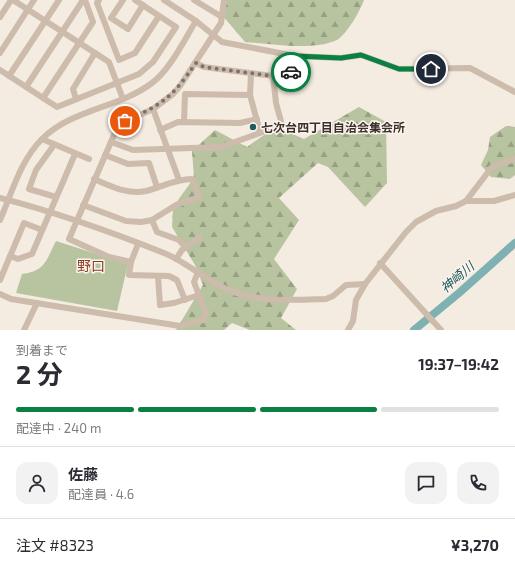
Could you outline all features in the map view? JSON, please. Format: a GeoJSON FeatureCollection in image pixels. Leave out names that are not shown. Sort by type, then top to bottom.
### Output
{"type":"FeatureCollection","features":[{"type":"Feature","properties":{"kind":"street"},"geometry":{"type":"LineString","coordinates":[[0,17],[12,0],[109,62],[123,98]]}},
{"type":"Feature","properties":{"kind":"street"},"geometry":{"type":"LineString","coordinates":[[0,53],[34,0]]}},
{"type":"Feature","properties":{"kind":"street"},"geometry":{"type":"LineString","coordinates":[[9,76],[59,0]]}},
{"type":"Feature","properties":{"kind":"street"},"geometry":{"type":"LineString","coordinates":[[26,87],[84,0]]}},
{"type":"Feature","properties":{"kind":"street"},"geometry":{"type":"LineString","coordinates":[[43,98],[93,22],[84,0]]}},
{"type":"Feature","properties":{"kind":"street"},"geometry":{"type":"LineString","coordinates":[[99,0],[97,3],[119,60],[135,53],[160,16]]}},
{"type":"Feature","properties":{"kind":"street"},"geometry":{"type":"LineString","coordinates":[[123,0],[111,18],[128,29],[143,5]]}},
{"type":"Feature","properties":{"kind":"street"},"geometry":{"type":"LineString","coordinates":[[0,70],[57,107],[139,74],[148,68],[176,27],[135,0]]}},
{"type":"Feature","properties":{"kind":"street"},"geometry":{"type":"LineString","coordinates":[[164,0],[196,21],[222,42],[295,56],[341,58],[361,55],[399,69],[470,68],[515,92]]}},
{"type":"Feature","properties":{"kind":"street"},"geometry":{"type":"LineString","coordinates":[[194,0],[222,17]]}},
{"type":"Feature","properties":{"kind":"street"},"geometry":{"type":"LineString","coordinates":[[131,262],[109,257],[69,239],[94,179],[120,124],[153,109],[173,94],[196,63],[221,24],[224,0]]}},
{"type":"Feature","properties":{"kind":"street"},"geometry":{"type":"LineString","coordinates":[[0,220],[24,164],[42,139],[66,121],[140,91],[154,82],[166,68],[196,21]]}},
{"type":"Feature","properties":{"kind":"street"},"geometry":{"type":"LineString","coordinates":[[76,99],[73,89],[95,53]]}},
{"type":"Feature","properties":{"kind":"street"},"geometry":{"type":"LineString","coordinates":[[196,63],[204,67],[288,78],[291,76],[295,56]]}},
{"type":"Feature","properties":{"kind":"street"},"geometry":{"type":"LineString","coordinates":[[251,74],[250,95],[260,132]]}},
{"type":"Feature","properties":{"kind":"street"},"geometry":{"type":"LineString","coordinates":[[111,142],[133,150],[221,147],[282,125],[276,103],[273,76]]}},
{"type":"Feature","properties":{"kind":"street"},"geometry":{"type":"LineString","coordinates":[[184,122],[185,94],[250,95]]}},
{"type":"Feature","properties":{"kind":"street"},"geometry":{"type":"LineString","coordinates":[[153,109],[179,180]]}},
{"type":"Feature","properties":{"kind":"street"},"geometry":{"type":"LineString","coordinates":[[160,130],[178,122],[240,123],[257,119]]}},
{"type":"Feature","properties":{"kind":"street"},"geometry":{"type":"LineString","coordinates":[[42,139],[89,160]]}},
{"type":"Feature","properties":{"kind":"street"},"geometry":{"type":"LineString","coordinates":[[54,145],[36,170],[29,189],[56,197]]}},
{"type":"Feature","properties":{"kind":"street"},"geometry":{"type":"LineString","coordinates":[[10,256],[18,259],[32,254],[75,154]]}},
{"type":"Feature","properties":{"kind":"street"},"geometry":{"type":"LineString","coordinates":[[105,155],[128,164],[148,163],[157,187]]}},
{"type":"Feature","properties":{"kind":"street"},"geometry":{"type":"LineString","coordinates":[[348,330],[354,321],[356,300],[365,284],[380,263],[416,222],[440,209],[456,206],[466,200],[492,167],[515,159]]}},
{"type":"Feature","properties":{"kind":"street"},"geometry":{"type":"LineString","coordinates":[[83,205],[126,221],[141,222],[152,220],[176,205],[199,197],[192,179],[179,180],[140,192],[126,191],[94,179]]}},
{"type":"Feature","properties":{"kind":"street"},"geometry":{"type":"LineString","coordinates":[[466,200],[494,201],[515,195]]}},
{"type":"Feature","properties":{"kind":"street"},"geometry":{"type":"LineString","coordinates":[[0,198],[50,212],[138,244],[176,259],[219,285],[256,298],[296,300],[326,299],[333,296],[346,285],[365,284]]}},
{"type":"Feature","properties":{"kind":"street"},"geometry":{"type":"LineString","coordinates":[[152,220],[157,232],[179,240],[185,247]]}},
{"type":"Feature","properties":{"kind":"street"},"geometry":{"type":"LineString","coordinates":[[0,280],[24,223],[42,230]]}},
{"type":"Feature","properties":{"kind":"street"},"geometry":{"type":"LineString","coordinates":[[176,259],[185,247],[200,237]]}},
{"type":"Feature","properties":{"kind":"street"},"geometry":{"type":"LineString","coordinates":[[138,244],[131,262],[129,275],[169,276],[177,280],[185,300]]}},
{"type":"Feature","properties":{"kind":"street"},"geometry":{"type":"LineString","coordinates":[[380,263],[441,330]]}},
{"type":"Feature","properties":{"kind":"street"},"geometry":{"type":"LineString","coordinates":[[0,294],[11,299],[188,328],[203,320],[206,314],[194,282],[198,272]]}},
{"type":"Feature","properties":{"kind":"street"},"geometry":{"type":"LineString","coordinates":[[158,276],[160,305],[185,300],[199,295]]}},
{"type":"Feature","properties":{"kind":"street"},"geometry":{"type":"LineString","coordinates":[[24,330],[36,303]]}},
{"type":"Feature","properties":{"kind":"street"},"geometry":{"type":"LineString","coordinates":[[154,323],[156,330]]}},
{"type":"Feature","properties":{"kind":"green space"},"geometry":{"type":"Polygon","coordinates":[[[224,0],[364,0],[349,28],[337,40],[316,45],[292,46],[245,42],[222,15],[224,0]]]}},
{"type":"Feature","properties":{"kind":"green space"},"geometry":{"type":"Polygon","coordinates":[[[359,107],[386,122],[387,183],[365,207],[328,167],[318,163],[279,198],[299,220],[274,259],[297,289],[281,318],[296,330],[250,330],[232,323],[224,330],[176,330],[203,285],[195,265],[172,227],[173,207],[194,178],[192,151],[215,130],[247,147],[268,133],[279,130],[286,131],[304,139],[359,107]]]}},
{"type":"Feature","properties":{"kind":"green space"},"geometry":{"type":"Polygon","coordinates":[[[506,126],[515,127],[515,175],[510,179],[491,177],[481,165],[488,150],[490,137],[506,126]]]}},
{"type":"Feature","properties":{"kind":"green space"},"geometry":{"type":"Polygon","coordinates":[[[56,241],[128,264],[117,311],[16,293],[22,274],[41,267],[56,241]]]}},
{"type":"Feature","properties":{"kind":"waterway","name":"神崎川"},"geometry":{"type":"LineString","coordinates":[[414,330],[459,293],[515,243]]}},
{"type":"Feature","properties":{"kind":"way so far"},"geometry":{"type":"LineString","coordinates":[[125,121],[162,104],[180,86],[196,63],[204,67],[288,78],[291,76],[291,72]]}},
{"type":"Feature","properties":{"kind":"place","name":"七次台四丁目自治会集会所"},"geometry":{"type":"Point","coordinates":[253,127]}},
{"type":"Feature","properties":{"kind":"district","name":"野口"},"geometry":{"type":"Point","coordinates":[91,265]}},
{"type":"Feature","properties":{"kind":"route"},"geometry":{"type":"LineString","coordinates":[[291,72],[295,56],[341,58],[361,55],[373,58],[387,66],[399,69],[431,69]]}}]}
